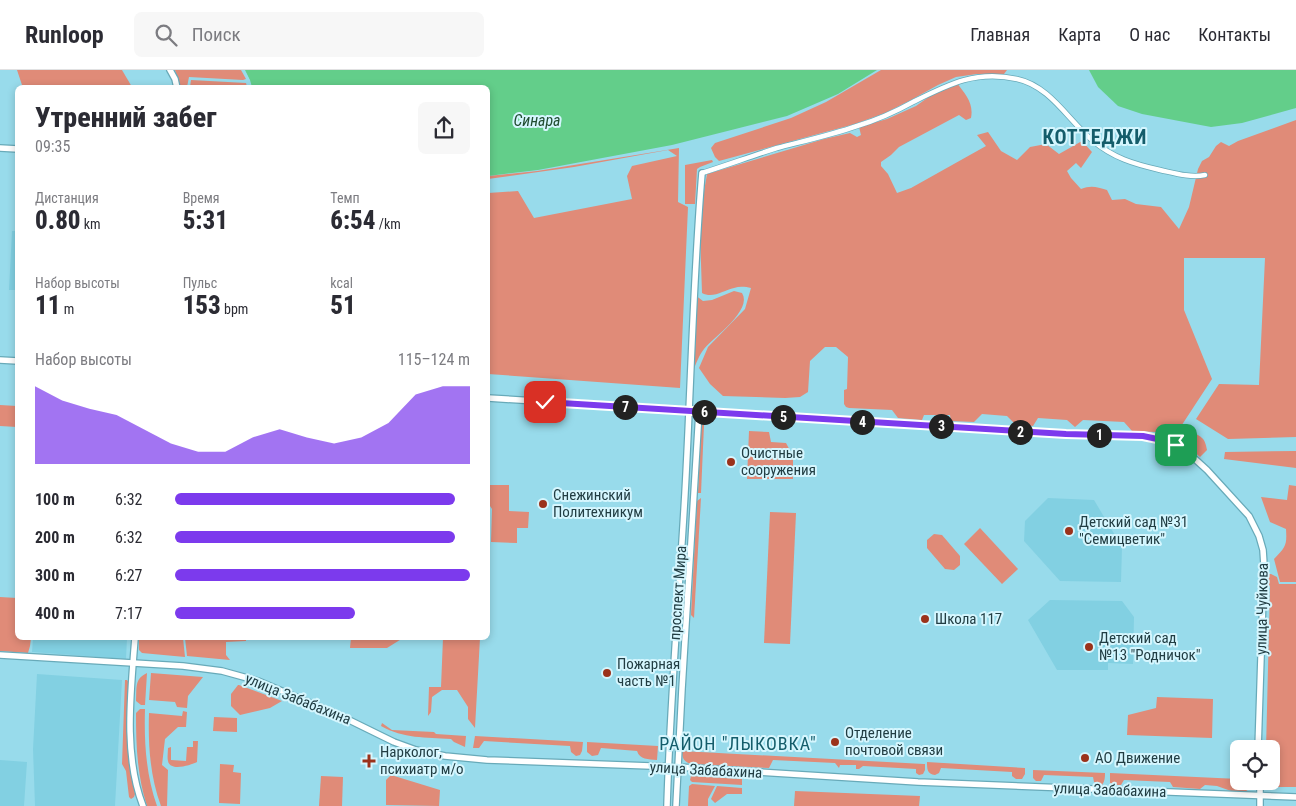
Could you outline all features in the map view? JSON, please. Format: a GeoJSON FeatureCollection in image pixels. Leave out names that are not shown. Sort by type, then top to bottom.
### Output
{"type":"FeatureCollection","features":[{"type":"Feature","properties":{"kind":"street"},"geometry":{"type":"LineString","coordinates":[[170,70],[176,85]]}},
{"type":"Feature","properties":{"kind":"street"},"geometry":{"type":"LineString","coordinates":[[702,173],[775,149],[856,127],[885,116],[960,80],[976,77],[1005,77],[1035,85],[1091,140],[1117,158],[1163,171],[1198,177],[1205,175]]}},
{"type":"Feature","properties":{"kind":"street"},"geometry":{"type":"LineString","coordinates":[[0,148],[15,149]]}},
{"type":"Feature","properties":{"kind":"street","name":"проспект Мира"},"geometry":{"type":"LineString","coordinates":[[667,806],[673,671],[685,495],[696,247],[702,173]]}},
{"type":"Feature","properties":{"kind":"street"},"geometry":{"type":"LineString","coordinates":[[0,360],[15,361]]}},
{"type":"Feature","properties":{"kind":"street","name":"улица Чуйкова"},"geometry":{"type":"LineString","coordinates":[[490,398],[1066,434],[1143,436],[1176,445],[1208,470],[1252,521],[1263,550],[1258,740]]}},
{"type":"Feature","properties":{"kind":"street","name":"проспект Мира"},"geometry":{"type":"LineString","coordinates":[[676,806],[699,412]]}},
{"type":"Feature","properties":{"kind":"street"},"geometry":{"type":"LineString","coordinates":[[685,495],[694,495]]}},
{"type":"Feature","properties":{"kind":"street"},"geometry":{"type":"LineString","coordinates":[[677,605],[687,606]]}},
{"type":"Feature","properties":{"kind":"street"},"geometry":{"type":"LineString","coordinates":[[135,640],[130,718],[131,745],[133,768],[143,806]]}},
{"type":"Feature","properties":{"kind":"street","name":"улица Забабахина"},"geometry":{"type":"LineString","coordinates":[[0,655],[213,669],[258,681],[394,742],[416,750],[446,756],[487,760],[678,767],[918,782],[1296,798]]}},
{"type":"Feature","properties":{"kind":"street"},"geometry":{"type":"LineString","coordinates":[[673,671],[683,672]]}},
{"type":"Feature","properties":{"kind":"street"},"geometry":{"type":"LineString","coordinates":[[1260,790],[1260,806]]}},
{"type":"Feature","properties":{"kind":"shaded area"},"geometry":{"type":"Polygon","coordinates":[[[17,70],[122,70],[131,85],[22,85],[17,70]]]}},
{"type":"Feature","properties":{"kind":"shaded area"},"geometry":{"type":"Polygon","coordinates":[[[175,70],[241,70],[246,79],[189,77],[187,85],[179,85],[175,70]]]}},
{"type":"Feature","properties":{"kind":"shaded area"},"geometry":{"type":"Polygon","coordinates":[[[881,70],[1007,70],[1004,74],[977,74],[956,77],[885,113],[855,124],[719,161],[715,157],[711,148],[715,143],[791,118],[826,102],[881,70]]]}},
{"type":"Feature","properties":{"kind":"shaded area"},"geometry":{"type":"Polygon","coordinates":[[[191,80],[246,83],[246,85],[190,85],[191,80]]]}},
{"type":"Feature","properties":{"kind":"shaded area"},"geometry":{"type":"Polygon","coordinates":[[[957,83],[970,103],[971,118],[966,120],[959,115],[899,147],[881,162],[881,166],[888,174],[897,193],[911,188],[986,146],[977,135],[988,132],[1001,151],[1017,160],[1030,147],[1046,144],[1059,154],[1082,141],[1092,152],[1081,168],[1076,163],[1067,171],[1081,189],[1097,187],[1107,190],[1112,200],[1125,199],[1136,204],[1161,207],[1179,229],[1189,207],[1198,169],[1202,161],[1209,157],[1216,146],[1221,142],[1229,146],[1296,120],[1296,437],[1228,439],[1196,419],[1219,384],[1259,385],[1265,258],[1184,258],[1184,310],[1212,379],[1174,437],[1155,432],[1132,431],[1124,422],[1083,420],[1075,427],[1067,420],[1038,418],[1033,426],[1015,424],[1007,416],[982,414],[974,422],[951,421],[950,415],[924,415],[922,420],[898,418],[892,410],[849,408],[844,404],[844,390],[847,389],[848,357],[836,347],[825,347],[810,361],[808,392],[800,397],[723,396],[710,384],[699,368],[708,347],[745,309],[751,288],[736,287],[710,295],[702,293],[700,233],[702,203],[707,174],[824,139],[850,133],[857,137],[861,135],[859,127],[887,119],[916,106],[940,89],[957,83]]]}},
{"type":"Feature","properties":{"kind":"shaded area"},"geometry":{"type":"Polygon","coordinates":[[[679,148],[678,202],[688,207],[680,388],[490,374],[490,193],[518,191],[534,218],[632,199],[627,176],[632,166],[677,156],[668,150],[574,167],[490,179],[490,176],[537,171],[679,148]]]}},
{"type":"Feature","properties":{"kind":"shaded area"},"geometry":{"type":"Polygon","coordinates":[[[712,160],[713,162],[697,169],[695,204],[685,204],[685,165],[712,160]]]}},
{"type":"Feature","properties":{"kind":"shaded area"},"geometry":{"type":"Polygon","coordinates":[[[12,231],[15,231],[15,290],[9,290],[12,231]]]}},
{"type":"Feature","properties":{"kind":"shaded area"},"geometry":{"type":"Polygon","coordinates":[[[734,291],[742,293],[744,300],[742,307],[731,323],[704,349],[693,371],[695,295],[703,301],[712,300],[734,291]]]}},
{"type":"Feature","properties":{"kind":"shaded area"},"geometry":{"type":"Polygon","coordinates":[[[0,405],[15,406],[15,427],[0,426],[0,405]]]}},
{"type":"Feature","properties":{"kind":"shaded area"},"geometry":{"type":"Polygon","coordinates":[[[701,425],[704,425],[701,493],[698,493],[701,425]]]}},
{"type":"Feature","properties":{"kind":"shaded area"},"geometry":{"type":"Polygon","coordinates":[[[749,431],[769,432],[771,442],[786,443],[793,456],[793,479],[747,479],[749,431]]]}},
{"type":"Feature","properties":{"kind":"shaded area"},"geometry":{"type":"Polygon","coordinates":[[[1191,431],[1205,442],[1207,450],[1200,457],[1183,442],[1191,431]]]}},
{"type":"Feature","properties":{"kind":"shaded area"},"geometry":{"type":"Polygon","coordinates":[[[1296,451],[1296,468],[1224,459],[1225,452],[1296,451]]]}},
{"type":"Feature","properties":{"kind":"shaded area"},"geometry":{"type":"Polygon","coordinates":[[[490,485],[509,485],[509,511],[529,512],[528,528],[517,528],[517,543],[491,542],[492,509],[490,506],[490,485]]]}},
{"type":"Feature","properties":{"kind":"shaded area"},"geometry":{"type":"Polygon","coordinates":[[[1289,485],[1296,486],[1296,582],[1280,582],[1274,559],[1285,546],[1286,529],[1270,522],[1261,497],[1287,500],[1289,485]]]}},
{"type":"Feature","properties":{"kind":"shaded area"},"geometry":{"type":"Polygon","coordinates":[[[701,498],[694,618],[691,615],[697,501],[701,498]]]}},
{"type":"Feature","properties":{"kind":"shaded area","name":"Детский сад №31 \"Семицветик\""},"geometry":{"type":"Polygon","coordinates":[[[1048,498],[1094,500],[1122,547],[1121,582],[1060,581],[1024,541],[1025,521],[1048,498]]]}},
{"type":"Feature","properties":{"kind":"shaded area"},"geometry":{"type":"Polygon","coordinates":[[[770,512],[796,513],[790,644],[764,643],[770,512]]]}},
{"type":"Feature","properties":{"kind":"shaded area"},"geometry":{"type":"Polygon","coordinates":[[[980,528],[1018,569],[1002,584],[964,544],[980,528]]]}},
{"type":"Feature","properties":{"kind":"shaded area"},"geometry":{"type":"Polygon","coordinates":[[[934,534],[942,535],[960,556],[960,565],[954,570],[945,569],[927,548],[927,540],[934,534]]]}},
{"type":"Feature","properties":{"kind":"shaded area"},"geometry":{"type":"Polygon","coordinates":[[[1267,574],[1271,574],[1277,577],[1279,584],[1296,584],[1296,787],[1280,787],[1280,740],[1266,740],[1270,587],[1267,574]]]}},
{"type":"Feature","properties":{"kind":"shaded area"},"geometry":{"type":"Polygon","coordinates":[[[0,597],[15,598],[15,640],[31,640],[30,646],[28,653],[0,651],[0,597]]]}},
{"type":"Feature","properties":{"kind":"shaded area","name":"Детский сад №13 \"Родничок\""},"geometry":{"type":"Polygon","coordinates":[[[1050,600],[1122,601],[1134,617],[1133,664],[1108,663],[1108,670],[1057,670],[1028,620],[1050,600]]]}},
{"type":"Feature","properties":{"kind":"shaded area"},"geometry":{"type":"Polygon","coordinates":[[[33,640],[127,640],[126,659],[32,652],[33,640]]]}},
{"type":"Feature","properties":{"kind":"shaded area"},"geometry":{"type":"Polygon","coordinates":[[[139,640],[183,640],[185,657],[142,653],[139,650],[139,640]]]}},
{"type":"Feature","properties":{"kind":"shaded area"},"geometry":{"type":"Polygon","coordinates":[[[185,640],[246,640],[226,642],[226,655],[230,660],[187,656],[185,640]]]}},
{"type":"Feature","properties":{"kind":"shaded area"},"geometry":{"type":"Polygon","coordinates":[[[351,640],[400,640],[387,648],[350,648],[351,640]]]}},
{"type":"Feature","properties":{"kind":"shaded area"},"geometry":{"type":"Polygon","coordinates":[[[443,640],[480,640],[475,728],[468,719],[468,707],[457,690],[442,690],[432,697],[431,712],[428,716],[429,687],[441,687],[443,640]]]}},
{"type":"Feature","properties":{"kind":"shaded area"},"geometry":{"type":"Polygon","coordinates":[[[147,673],[145,705],[141,705],[136,701],[137,684],[140,678],[147,673]]]}},
{"type":"Feature","properties":{"kind":"shaded area"},"geometry":{"type":"Polygon","coordinates":[[[151,673],[203,677],[188,696],[187,708],[177,707],[175,702],[149,700],[151,673]]]}},
{"type":"Feature","properties":{"kind":"shaded area"},"geometry":{"type":"Polygon","coordinates":[[[37,674],[122,680],[115,806],[35,806],[33,749],[37,674]]]}},
{"type":"Feature","properties":{"kind":"shaded area"},"geometry":{"type":"Polygon","coordinates":[[[125,680],[129,683],[129,739],[135,794],[131,799],[129,797],[126,771],[122,764],[125,680]]]}},
{"type":"Feature","properties":{"kind":"shaded area"},"geometry":{"type":"Polygon","coordinates":[[[238,685],[282,701],[270,708],[240,715],[231,706],[231,694],[238,685]]]}},
{"type":"Feature","properties":{"kind":"shaded area"},"geometry":{"type":"Polygon","coordinates":[[[1157,697],[1213,699],[1212,738],[1127,735],[1128,715],[1156,708],[1157,697]]]}},
{"type":"Feature","properties":{"kind":"shaded area"},"geometry":{"type":"Polygon","coordinates":[[[140,709],[145,709],[146,758],[157,806],[147,806],[141,783],[136,725],[136,713],[140,709]]]}},
{"type":"Feature","properties":{"kind":"shaded area"},"geometry":{"type":"Polygon","coordinates":[[[183,711],[187,712],[186,727],[178,727],[165,739],[162,765],[168,770],[167,806],[161,806],[150,760],[149,713],[182,716],[183,711]]]}},
{"type":"Feature","properties":{"kind":"shaded area"},"geometry":{"type":"Polygon","coordinates":[[[214,717],[237,718],[237,732],[213,731],[214,717]]]}},
{"type":"Feature","properties":{"kind":"shaded area"},"geometry":{"type":"Polygon","coordinates":[[[382,723],[392,730],[466,736],[465,747],[451,739],[415,737],[398,733],[381,726],[382,723]]]}},
{"type":"Feature","properties":{"kind":"shaded area"},"geometry":{"type":"Polygon","coordinates":[[[475,736],[583,742],[580,755],[576,756],[571,752],[570,746],[484,741],[479,748],[473,748],[475,736]]]}},
{"type":"Feature","properties":{"kind":"shaded area"},"geometry":{"type":"Polygon","coordinates":[[[193,741],[198,741],[197,762],[181,767],[170,764],[168,748],[171,747],[171,760],[186,761],[187,747],[193,747],[193,741]]]}},
{"type":"Feature","properties":{"kind":"shaded area"},"geometry":{"type":"Polygon","coordinates":[[[587,742],[658,746],[657,760],[642,758],[637,751],[601,748],[598,755],[592,756],[587,752],[587,742]]]}},
{"type":"Feature","properties":{"kind":"shaded area"},"geometry":{"type":"Polygon","coordinates":[[[682,751],[925,764],[925,770],[923,774],[919,775],[916,773],[916,769],[863,766],[856,769],[856,765],[840,765],[839,768],[835,763],[773,760],[769,768],[691,764],[684,759],[682,751]]]}},
{"type":"Feature","properties":{"kind":"shaded area"},"geometry":{"type":"Polygon","coordinates":[[[0,760],[27,762],[24,806],[0,806],[0,760]]]}},
{"type":"Feature","properties":{"kind":"shaded area"},"geometry":{"type":"Polygon","coordinates":[[[927,762],[1025,768],[1025,774],[1022,779],[1016,779],[1012,776],[1012,772],[941,768],[939,773],[935,775],[930,774],[928,771],[927,762]]]}},
{"type":"Feature","properties":{"kind":"shaded area"},"geometry":{"type":"Polygon","coordinates":[[[220,764],[234,765],[233,772],[241,773],[240,804],[219,803],[220,764]]]}},
{"type":"Feature","properties":{"kind":"shaded area"},"geometry":{"type":"Polygon","coordinates":[[[1033,770],[1105,773],[1105,778],[1102,785],[1094,782],[1093,777],[1044,775],[1041,781],[1036,781],[1033,778],[1033,770]]]}},
{"type":"Feature","properties":{"kind":"shaded area"},"geometry":{"type":"Polygon","coordinates":[[[1110,773],[1230,779],[1230,790],[1248,790],[1231,791],[1217,786],[1205,785],[1200,789],[1173,787],[1170,782],[1124,780],[1121,785],[1110,783],[1110,773]]]}},
{"type":"Feature","properties":{"kind":"shaded area"},"geometry":{"type":"Polygon","coordinates":[[[391,775],[440,790],[439,806],[386,805],[386,780],[391,775]]]}},
{"type":"Feature","properties":{"kind":"shaded area"},"geometry":{"type":"Polygon","coordinates":[[[321,776],[343,777],[342,806],[319,806],[321,776]]]}},
{"type":"Feature","properties":{"kind":"shaded area"},"geometry":{"type":"Polygon","coordinates":[[[691,776],[742,779],[742,785],[692,782],[690,780],[691,776]]]}},
{"type":"Feature","properties":{"kind":"shaded area"},"geometry":{"type":"Polygon","coordinates":[[[692,784],[715,786],[708,799],[708,806],[688,806],[689,786],[692,784]]]}},
{"type":"Feature","properties":{"kind":"shaded area"},"geometry":{"type":"Polygon","coordinates":[[[717,786],[742,788],[742,794],[727,794],[715,803],[711,799],[717,786]]]}},
{"type":"Feature","properties":{"kind":"shaded area"},"geometry":{"type":"Polygon","coordinates":[[[795,791],[920,796],[919,806],[794,806],[795,791]]]}},
{"type":"Feature","properties":{"kind":"water","name":"Синара"},"geometry":{"type":"Polygon","coordinates":[[[245,70],[877,70],[838,94],[787,116],[672,145],[538,170],[490,176],[490,85],[251,85],[245,70]]]}},
{"type":"Feature","properties":{"kind":"water"},"geometry":{"type":"Polygon","coordinates":[[[1089,70],[1296,70],[1296,108],[1242,123],[1211,127],[1142,114],[1118,106],[1098,87],[1089,70]]]}},
{"type":"Feature","properties":{"kind":"place","name":"Очистные сооружения"},"geometry":{"type":"Point","coordinates":[731,462]}},
{"type":"Feature","properties":{"kind":"place","name":"Снежинский Политехникум"},"geometry":{"type":"Point","coordinates":[543,504]}},
{"type":"Feature","properties":{"kind":"place","name":"Детский сад №31 \"Семицветик\""},"geometry":{"type":"Point","coordinates":[1069,531]}},
{"type":"Feature","properties":{"kind":"place","name":"Школа 117"},"geometry":{"type":"Point","coordinates":[925,619]}},
{"type":"Feature","properties":{"kind":"place","name":"Детский сад №13 \"Родничок\""},"geometry":{"type":"Point","coordinates":[1089,647]}},
{"type":"Feature","properties":{"kind":"place","name":"Пожарная часть №1"},"geometry":{"type":"Point","coordinates":[607,673]}},
{"type":"Feature","properties":{"kind":"place","name":"Отделение почтовой связи"},"geometry":{"type":"Point","coordinates":[835,742]}},
{"type":"Feature","properties":{"kind":"place","name":"АО Движение"},"geometry":{"type":"Point","coordinates":[1085,758]}},
{"type":"Feature","properties":{"kind":"place","name":"Нарколог, психиатр м/о"},"geometry":{"type":"Point","coordinates":[369,761]}},
{"type":"Feature","properties":{"kind":"district","name":"КОТТЕДЖИ"},"geometry":{"type":"Point","coordinates":[1095,137]}},
{"type":"Feature","properties":{"kind":"district","name":"РАЙОН \"ЛЫКОВКА\""},"geometry":{"type":"Point","coordinates":[738,743]}},
{"type":"Feature","properties":{"kind":"route"},"geometry":{"type":"LineString","coordinates":[[545,402],[1066,434],[1143,436],[1176,445]]}}]}
